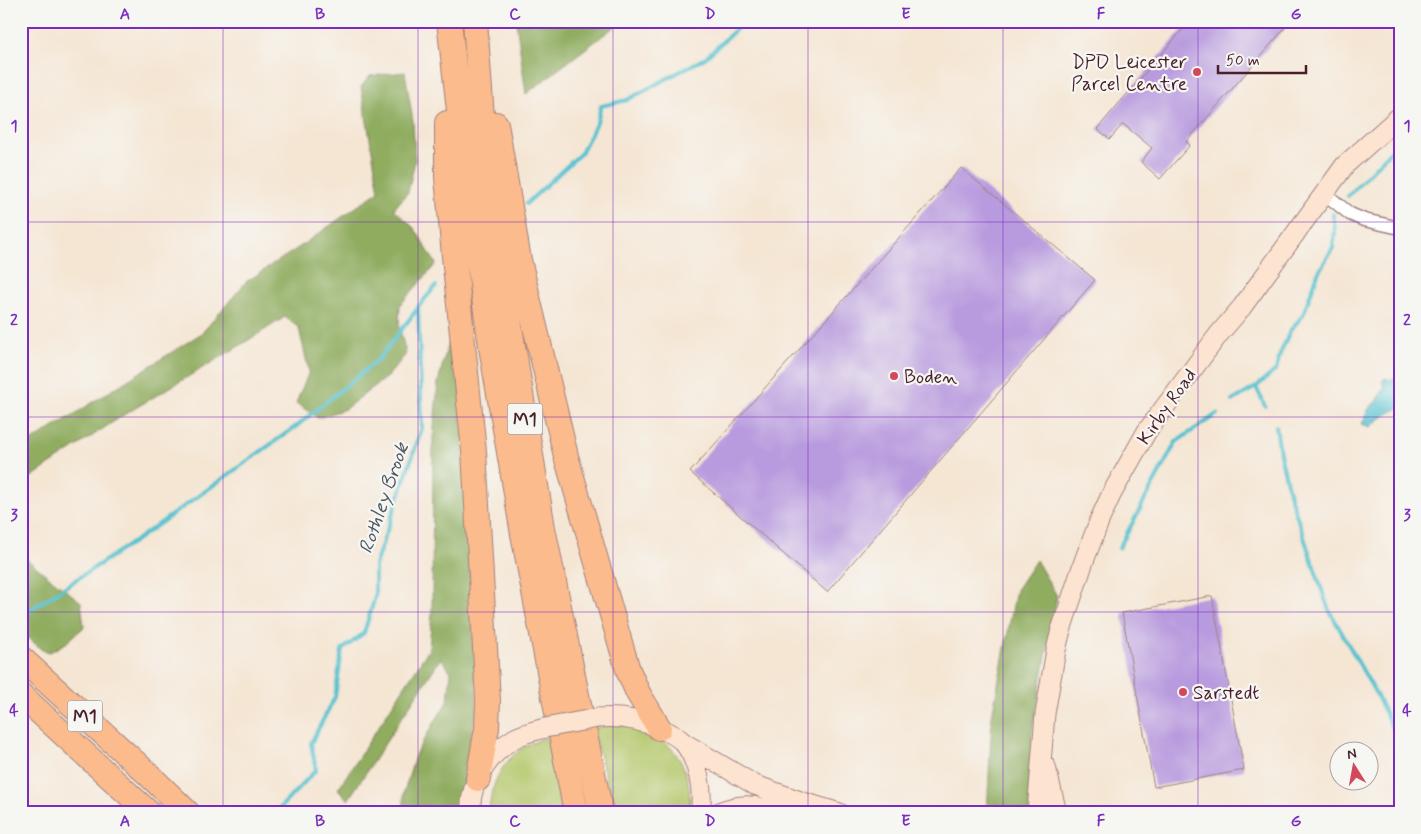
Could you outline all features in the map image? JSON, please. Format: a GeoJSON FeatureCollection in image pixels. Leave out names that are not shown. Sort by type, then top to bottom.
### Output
{"type":"FeatureCollection","features":[{"type":"Feature","properties":{"kind":"highway"},"geometry":{"type":"LineString","coordinates":[[448,21],[447,177],[474,451],[488,701],[488,728],[478,779]]}},
{"type":"Feature","properties":{"kind":"highway","name":"M1"},"geometry":{"type":"LineString","coordinates":[[448,21],[467,182],[492,353],[524,543],[576,813]]}},
{"type":"Feature","properties":{"kind":"highway"},"geometry":{"type":"LineString","coordinates":[[477,21],[519,260],[566,456],[628,670],[638,693],[659,728]]}},
{"type":"Feature","properties":{"kind":"highway","name":"M1"},"geometry":{"type":"LineString","coordinates":[[477,21],[487,187],[544,528],[601,813]]}},
{"type":"Feature","properties":{"kind":"highway","name":"M1"},"geometry":{"type":"LineString","coordinates":[[21,658],[150,775],[188,813]]}},
{"type":"Feature","properties":{"kind":"highway","name":"M1"},"geometry":{"type":"LineString","coordinates":[[21,695],[149,813]]}},
{"type":"Feature","properties":{"kind":"street","name":"Kirby Road"},"geometry":{"type":"LineString","coordinates":[[1037,813],[1045,714],[1059,637],[1084,561],[1112,493],[1147,431],[1213,341],[1242,307],[1345,165],[1400,116]]}},
{"type":"Feature","properties":{"kind":"street"},"geometry":{"type":"LineString","coordinates":[[1324,193],[1350,214],[1364,220],[1400,228]]}},
{"type":"Feature","properties":{"kind":"street"},"geometry":{"type":"LineString","coordinates":[[471,813],[471,798],[478,779],[486,765],[506,744],[527,732],[598,718],[625,717],[641,720],[675,736],[755,785],[840,813]]}},
{"type":"Feature","properties":{"kind":"street"},"geometry":{"type":"LineString","coordinates":[[684,743],[700,779],[702,800],[700,813]]}},
{"type":"Feature","properties":{"kind":"street","name":"Kirby Road"},"geometry":{"type":"LineString","coordinates":[[1042,754],[1057,813]]}},
{"type":"Feature","properties":{"kind":"street"},"geometry":{"type":"LineString","coordinates":[[717,813],[728,808],[745,805],[766,808],[781,813]]}},
{"type":"Feature","properties":{"kind":"green space"},"geometry":{"type":"Polygon","coordinates":[[[516,21],[622,21],[526,94],[516,21]]]}},
{"type":"Feature","properties":{"kind":"green space"},"geometry":{"type":"Polygon","coordinates":[[[405,72],[413,121],[415,161],[408,192],[394,209],[415,229],[436,264],[400,305],[399,325],[406,354],[388,376],[345,409],[318,418],[296,403],[309,372],[299,328],[285,317],[122,416],[21,484],[21,448],[202,333],[246,282],[379,191],[361,87],[370,76],[405,72]]]}},
{"type":"Feature","properties":{"kind":"green space"},"geometry":{"type":"Polygon","coordinates":[[[458,342],[477,709],[467,761],[462,813],[404,813],[404,792],[416,753],[448,701],[451,672],[441,658],[348,800],[338,789],[429,649],[432,613],[433,438],[438,382],[448,344],[458,342]]]}},
{"type":"Feature","properties":{"kind":"green space"},"geometry":{"type":"Polygon","coordinates":[[[21,555],[81,602],[84,627],[66,643],[50,652],[42,650],[21,631],[21,555]]]}},
{"type":"Feature","properties":{"kind":"green space"},"geometry":{"type":"Polygon","coordinates":[[[1036,560],[1057,596],[1032,733],[1029,813],[987,813],[992,716],[1016,590],[1036,560]]]}},
{"type":"Feature","properties":{"kind":"green space"},"geometry":{"type":"Polygon","coordinates":[[[611,724],[628,726],[652,734],[673,751],[684,769],[687,780],[690,802],[689,813],[613,813],[605,774],[592,729],[611,724]]]}},
{"type":"Feature","properties":{"kind":"green space"},"geometry":{"type":"Polygon","coordinates":[[[553,736],[568,813],[489,813],[494,785],[507,763],[526,746],[553,736]]]}},
{"type":"Feature","properties":{"kind":"water"},"geometry":{"type":"Polygon","coordinates":[[[1400,375],[1400,407],[1370,427],[1362,424],[1369,408],[1378,400],[1385,386],[1382,381],[1385,378],[1390,380],[1400,375]]]}},
{"type":"Feature","properties":{"kind":"building","name":"DPD Leicester Parcel Centre"},"geometry":{"type":"Polygon","coordinates":[[[1190,21],[1291,21],[1186,142],[1190,145],[1160,179],[1141,162],[1152,148],[1123,124],[1110,139],[1097,129],[1190,21]]]}},
{"type":"Feature","properties":{"kind":"building","name":"Boden"},"geometry":{"type":"Polygon","coordinates":[[[961,168],[1095,280],[827,592],[690,472],[961,168]]]}},
{"type":"Feature","properties":{"kind":"building","name":"Sarstedt"},"geometry":{"type":"Polygon","coordinates":[[[1212,596],[1244,770],[1154,787],[1122,613],[1212,596]]]}},
{"type":"Feature","properties":{"kind":"waterway","name":"Rothley Brook"},"geometry":{"type":"LineString","coordinates":[[526,204],[581,153],[597,122],[601,106],[627,100],[705,58],[745,21]]}},
{"type":"Feature","properties":{"kind":"waterway"},"geometry":{"type":"LineString","coordinates":[[1348,196],[1400,141]]}},
{"type":"Feature","properties":{"kind":"waterway"},"geometry":{"type":"LineString","coordinates":[[1232,401],[1256,387],[1276,370],[1280,354],[1290,331],[1303,315],[1318,273],[1333,248],[1335,231],[1333,214]]}},
{"type":"Feature","properties":{"kind":"waterway","name":"Rothley Brook"},"geometry":{"type":"LineString","coordinates":[[275,813],[316,770],[311,743],[335,697],[342,650],[364,633],[375,597],[375,565],[422,428],[418,307],[436,286]]}},
{"type":"Feature","properties":{"kind":"waterway","name":"Rothley Brook"},"geometry":{"type":"LineString","coordinates":[[21,616],[138,539],[298,425],[379,359],[418,308]]}},
{"type":"Feature","properties":{"kind":"waterway"},"geometry":{"type":"LineString","coordinates":[[1256,387],[1265,406]]}},
{"type":"Feature","properties":{"kind":"waterway"},"geometry":{"type":"LineString","coordinates":[[1119,548],[1176,442],[1217,414]]}},
{"type":"Feature","properties":{"kind":"waterway"},"geometry":{"type":"LineString","coordinates":[[1276,426],[1280,454],[1290,496],[1328,608],[1376,694],[1400,744]]}},
{"type":"Feature","properties":{"kind":"place","name":"DPD Leicester Parcel Centre"},"geometry":{"type":"Point","coordinates":[1197,72]}},
{"type":"Feature","properties":{"kind":"place","name":"Boden"},"geometry":{"type":"Point","coordinates":[894,376]}},
{"type":"Feature","properties":{"kind":"place","name":"Sarstedt"},"geometry":{"type":"Point","coordinates":[1183,692]}}]}
